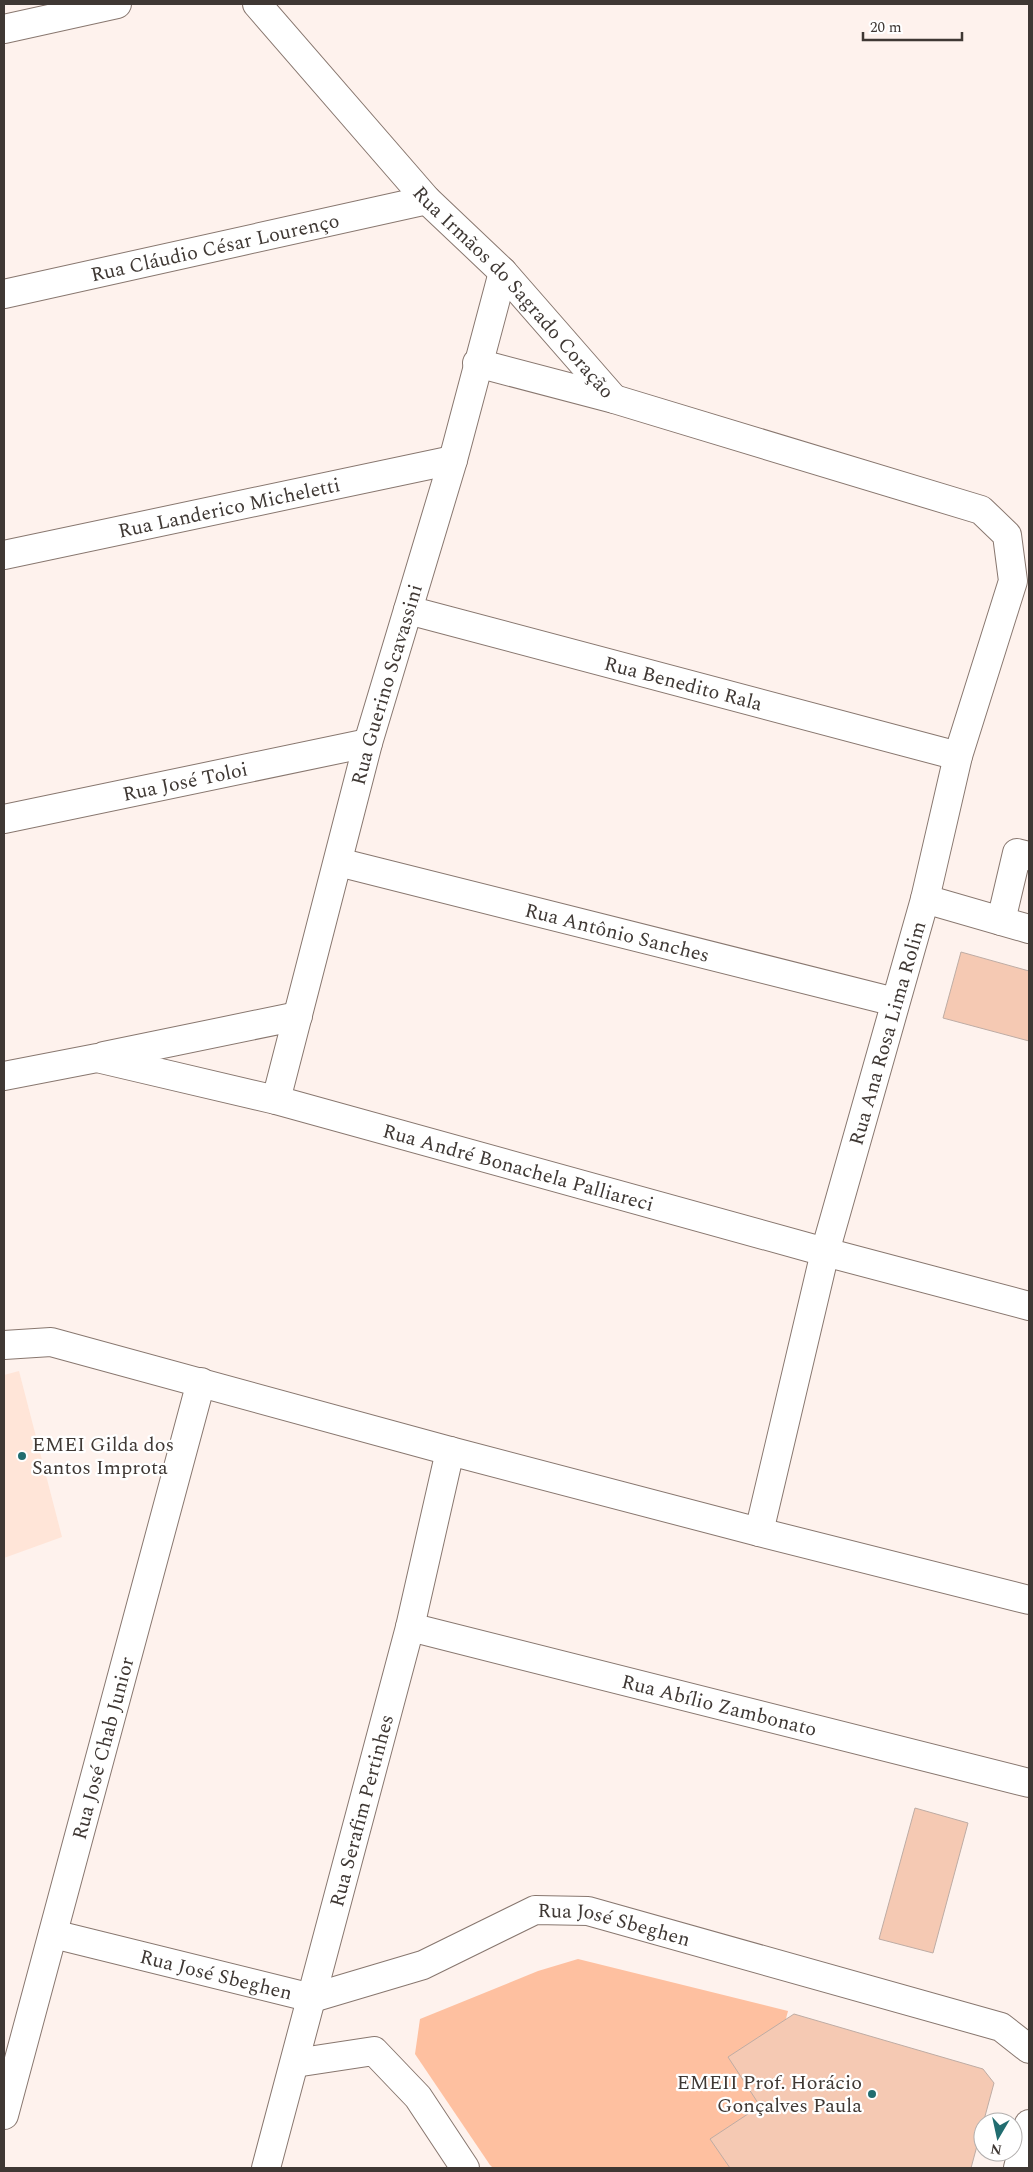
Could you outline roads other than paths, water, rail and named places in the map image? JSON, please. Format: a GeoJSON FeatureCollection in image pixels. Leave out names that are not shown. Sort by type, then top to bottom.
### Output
{"type":"FeatureCollection","features":[{"type":"Feature","properties":{"kind":"street"},"geometry":{"type":"LineString","coordinates":[[4,29],[117,4]]}},
{"type":"Feature","properties":{"kind":"street","name":"Rua Irmãos do Sagrado Coração"},"geometry":{"type":"LineString","coordinates":[[257,4],[428,200],[503,272],[614,399],[982,510],[1007,535]]}},
{"type":"Feature","properties":{"kind":"street","name":"Rua Cláudio César Lourenço"},"geometry":{"type":"LineString","coordinates":[[4,294],[428,200]]}},
{"type":"Feature","properties":{"kind":"street","name":"Rua Guerino Scavassini"},"geometry":{"type":"LineString","coordinates":[[276,1100],[368,743],[454,460],[477,363],[503,272]]}},
{"type":"Feature","properties":{"kind":"street"},"geometry":{"type":"LineString","coordinates":[[477,363],[614,399]]}},
{"type":"Feature","properties":{"kind":"street","name":"Rua Landerico Micheletti"},"geometry":{"type":"LineString","coordinates":[[4,554],[454,460]]}},
{"type":"Feature","properties":{"kind":"street","name":"Rua Ana Rosa Lima Rolim"},"geometry":{"type":"LineString","coordinates":[[759,1532],[825,1252],[924,899],[958,756],[1013,581],[1007,535]]}},
{"type":"Feature","properties":{"kind":"street","name":"Rua Benedito Rala"},"geometry":{"type":"LineString","coordinates":[[408,610],[958,756]]}},
{"type":"Feature","properties":{"kind":"street","name":"Rua José Toloi"},"geometry":{"type":"LineString","coordinates":[[4,819],[368,743]]}},
{"type":"Feature","properties":{"kind":"street"},"geometry":{"type":"LineString","coordinates":[[1001,921],[1017,853],[1029,856]]}},
{"type":"Feature","properties":{"kind":"street","name":"Rua Antônio Sanches"},"geometry":{"type":"LineString","coordinates":[[338,862],[895,1002]]}},
{"type":"Feature","properties":{"kind":"street"},"geometry":{"type":"LineString","coordinates":[[924,899],[1029,929]]}},
{"type":"Feature","properties":{"kind":"street"},"geometry":{"type":"LineString","coordinates":[[96,1058],[298,1016]]}},
{"type":"Feature","properties":{"kind":"street","name":"Rua André Bonachela Palliareci"},"geometry":{"type":"LineString","coordinates":[[4,1076],[96,1058],[276,1100],[825,1252],[1029,1306]]}},
{"type":"Feature","properties":{"kind":"street"},"geometry":{"type":"LineString","coordinates":[[4,1345],[51,1342],[450,1451],[1029,1600]]}},
{"type":"Feature","properties":{"kind":"street","name":"Rua José Chab Junior"},"geometry":{"type":"LineString","coordinates":[[4,2115],[201,1382]]}},
{"type":"Feature","properties":{"kind":"street","name":"Rua Serafim Pertinhes"},"geometry":{"type":"LineString","coordinates":[[266,2168],[410,1627],[450,1451]]}},
{"type":"Feature","properties":{"kind":"street","name":"Rua Abílio Zambonato"},"geometry":{"type":"LineString","coordinates":[[410,1627],[1029,1783]]}},
{"type":"Feature","properties":{"kind":"street","name":"Rua José Sbeghen"},"geometry":{"type":"LineString","coordinates":[[53,1934],[312,1998],[423,1965],[535,1910],[588,1911],[1001,2027],[1029,2049]]}},
{"type":"Feature","properties":{"kind":"street"},"geometry":{"type":"LineString","coordinates":[[295,2063],[374,2051],[418,2097],[465,2168]]}},
{"type":"Feature","properties":{"kind":"street"},"geometry":{"type":"LineString","coordinates":[[1018,2168],[1029,2124]]}},
{"type":"Feature","properties":{"kind":"place","name":"EMEI Gilda dos Santos Improta"},"geometry":{"type":"Point","coordinates":[22,1456]}},
{"type":"Feature","properties":{"kind":"place","name":"EMEII Prof. Horácio Gonçalves Paula"},"geometry":{"type":"Point","coordinates":[872,2094]}}]}
